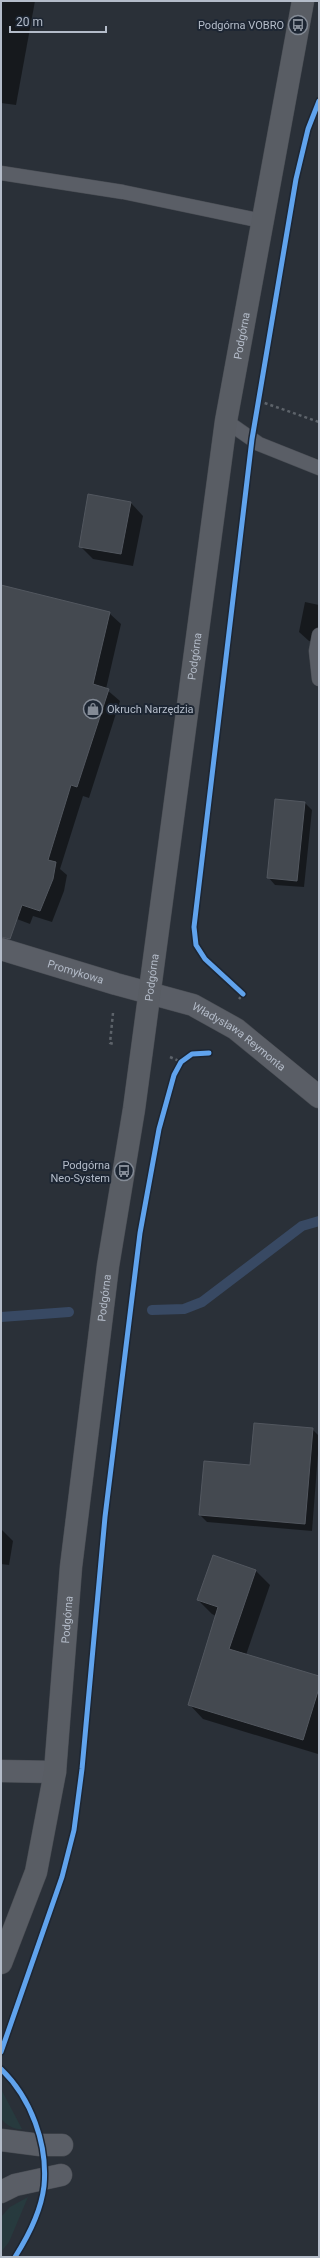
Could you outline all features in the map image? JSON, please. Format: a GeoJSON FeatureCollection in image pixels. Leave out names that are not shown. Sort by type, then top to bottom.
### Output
{"type":"FeatureCollection","features":[{"type":"Feature","properties":{"kind":"main road","name":"Podgórna"},"geometry":{"type":"LineString","coordinates":[[2,1957],[36,1872],[56,1772],[72,1567],[108,1266],[150,994],[226,421],[303,1]]}},
{"type":"Feature","properties":{"kind":"street","name":"Promykowa"},"geometry":{"type":"LineString","coordinates":[[1,949],[150,994]]}},
{"type":"Feature","properties":{"kind":"street","name":"Władysława Reymonta"},"geometry":{"type":"LineString","coordinates":[[150,994],[193,1005],[236,1029],[319,1097]]}},
{"type":"Feature","properties":{"kind":"street"},"geometry":{"type":"LineString","coordinates":[[1,1772],[56,1772]]}},
{"type":"Feature","properties":{"kind":"street"},"geometry":{"type":"LineString","coordinates":[[1,2140],[40,2146],[62,2145]]}},
{"type":"Feature","properties":{"kind":"street"},"geometry":{"type":"LineString","coordinates":[[1,2192],[15,2185],[61,2175]]}},
{"type":"Feature","properties":{"kind":"lane"},"geometry":{"type":"LineString","coordinates":[[1,173],[123,192],[262,221]]}},
{"type":"Feature","properties":{"kind":"lane"},"geometry":{"type":"LineString","coordinates":[[226,421],[259,444],[319,468]]}},
{"type":"Feature","properties":{"kind":"lane"},"geometry":{"type":"LineString","coordinates":[[319,636],[316,651],[319,680]]}},
{"type":"Feature","properties":{"kind":"path"},"geometry":{"type":"LineString","coordinates":[[259,401],[319,422]]}},
{"type":"Feature","properties":{"kind":"green space"},"geometry":{"type":"Polygon","coordinates":[[[1,2089],[22,2129],[16,2129],[10,2126],[1,2118],[1,2089]]]}},
{"type":"Feature","properties":{"kind":"green space"},"geometry":{"type":"Polygon","coordinates":[[[28,2197],[9,2242],[1,2252],[1,2217],[10,2207],[28,2197]]]}},
{"type":"Feature","properties":{"kind":"building"},"geometry":{"type":"Polygon","coordinates":[[[88,494],[131,502],[121,554],[79,547],[88,494]]]}},
{"type":"Feature","properties":{"kind":"building"},"geometry":{"type":"Polygon","coordinates":[[[1,585],[110,612],[93,684],[109,689],[77,787],[71,785],[48,860],[56,862],[53,879],[40,911],[22,905],[10,939],[1,937],[1,585]]]}},
{"type":"Feature","properties":{"kind":"building"},"geometry":{"type":"Polygon","coordinates":[[[275,799],[305,802],[297,881],[267,878],[275,799]]]}},
{"type":"Feature","properties":{"kind":"building"},"geometry":{"type":"Polygon","coordinates":[[[254,1423],[313,1428],[305,1524],[199,1515],[204,1461],[250,1465],[254,1423]]]}},
{"type":"Feature","properties":{"kind":"building"},"geometry":{"type":"Polygon","coordinates":[[[213,1555],[256,1570],[229,1649],[319,1676],[319,1688],[303,1740],[188,1705],[218,1607],[197,1600],[213,1555]]]}},
{"type":"Feature","properties":{"kind":"waterway"},"geometry":{"type":"LineString","coordinates":[[152,1310],[184,1309],[202,1302],[302,1226],[319,1221]]}},
{"type":"Feature","properties":{"kind":"waterway"},"geometry":{"type":"LineString","coordinates":[[1,1317],[69,1312]]}},
{"type":"Feature","properties":{"kind":"cycle path"},"geometry":{"type":"LineString","coordinates":[[243,994],[205,959],[196,945],[194,927],[252,439],[296,179],[308,129],[319,101]]}},
{"type":"Feature","properties":{"kind":"cycle path"},"geometry":{"type":"LineString","coordinates":[[1,2052],[62,1877],[74,1830],[82,1769],[105,1517],[140,1233],[159,1129],[174,1075],[181,1062],[192,1054],[209,1053]]}},
{"type":"Feature","properties":{"kind":"cycle path"},"geometry":{"type":"LineString","coordinates":[[1,2069],[12,2081],[29,2108],[40,2138],[45,2170],[44,2186],[37,2214],[30,2232],[15,2257]]}},
{"type":"Feature","properties":{"kind":"place","name":"Podgórna VOBRO"},"geometry":{"type":"Point","coordinates":[298,25]}},
{"type":"Feature","properties":{"kind":"place","name":"Okruch Narzędzia"},"geometry":{"type":"Point","coordinates":[93,709]}},
{"type":"Feature","properties":{"kind":"place","name":"Podgórna Neo-System"},"geometry":{"type":"Point","coordinates":[124,1171]}}]}
